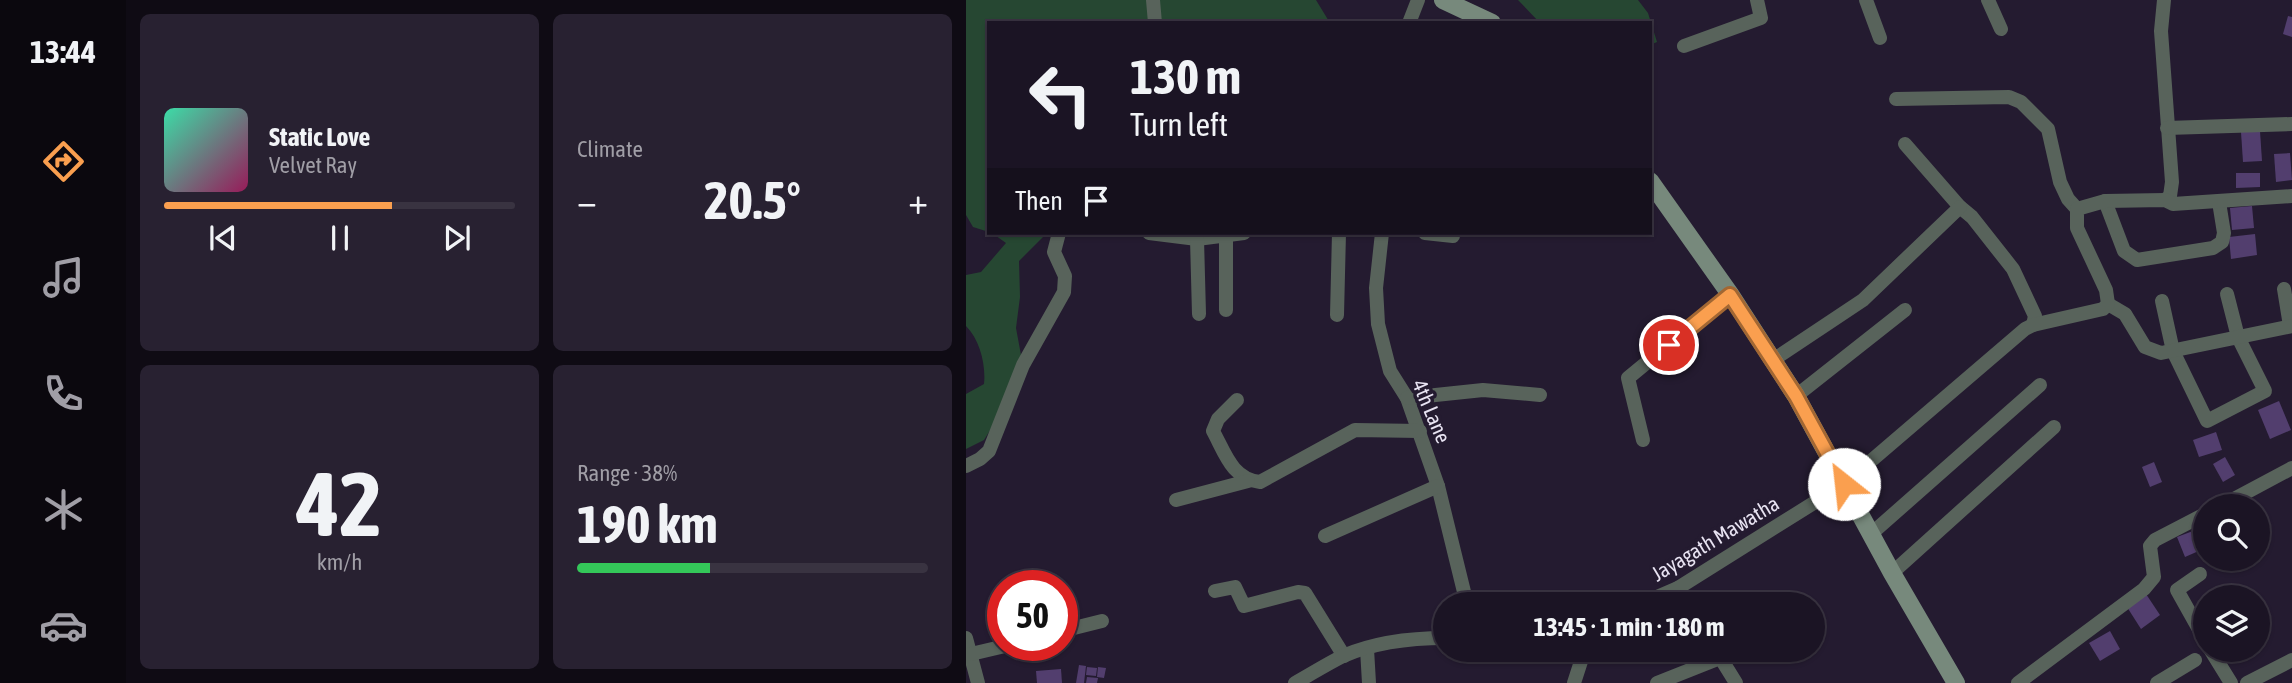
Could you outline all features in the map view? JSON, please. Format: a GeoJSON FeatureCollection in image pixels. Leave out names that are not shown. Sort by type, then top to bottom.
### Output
{"type":"FeatureCollection","features":[{"type":"Feature","properties":{"kind":"main road"},"geometry":{"type":"LineString","coordinates":[[1452,2],[1469,18]]}},
{"type":"Feature","properties":{"kind":"main road"},"geometry":{"type":"LineString","coordinates":[[1652,184],[1730,295],[1796,396],[1892,573],[1956,683]]}},
{"type":"Feature","properties":{"kind":"street"},"geometry":{"type":"LineString","coordinates":[[1153,0],[1155,21]]}},
{"type":"Feature","properties":{"kind":"street"},"geometry":{"type":"LineString","coordinates":[[1410,21],[1418,0]]}},
{"type":"Feature","properties":{"kind":"street"},"geometry":{"type":"LineString","coordinates":[[1684,46],[1761,18],[1757,0]]}},
{"type":"Feature","properties":{"kind":"street"},"geometry":{"type":"LineString","coordinates":[[1866,0],[1880,38]]}},
{"type":"Feature","properties":{"kind":"street"},"geometry":{"type":"LineString","coordinates":[[1988,0],[2001,29]]}},
{"type":"Feature","properties":{"kind":"street"},"geometry":{"type":"LineString","coordinates":[[2164,0],[2161,31],[2172,182],[2170,195],[2165,200]]}},
{"type":"Feature","properties":{"kind":"street"},"geometry":{"type":"LineString","coordinates":[[1896,99],[2008,97],[2021,102],[2048,129],[2060,182],[2068,199],[2077,209],[2077,228],[2106,290],[2108,303],[2125,314],[2145,347],[2161,353],[2291,326],[2284,289]]}},
{"type":"Feature","properties":{"kind":"street"},"geometry":{"type":"LineString","coordinates":[[2166,128],[2292,124]]}},
{"type":"Feature","properties":{"kind":"street"},"geometry":{"type":"LineString","coordinates":[[1905,144],[1972,217],[2014,269],[2035,316],[2033,325],[2103,309],[2108,303]]}},
{"type":"Feature","properties":{"kind":"street"},"geometry":{"type":"LineString","coordinates":[[2077,209],[2105,201],[2165,200],[2173,204],[2292,196]]}},
{"type":"Feature","properties":{"kind":"street"},"geometry":{"type":"LineString","coordinates":[[2105,201],[2124,251],[2137,260],[2213,248],[2222,242],[2224,233],[2219,202]]}},
{"type":"Feature","properties":{"kind":"street"},"geometry":{"type":"LineString","coordinates":[[1773,360],[1863,300],[1960,207]]}},
{"type":"Feature","properties":{"kind":"street"},"geometry":{"type":"LineString","coordinates":[[966,466],[989,452],[1024,365],[1064,292],[1065,276],[1054,252],[1058,235]]}},
{"type":"Feature","properties":{"kind":"street"},"geometry":{"type":"LineString","coordinates":[[1165,235],[1197,239],[1226,235],[1226,310]]}},
{"type":"Feature","properties":{"kind":"street"},"geometry":{"type":"LineString","coordinates":[[1337,316],[1339,235]]}},
{"type":"Feature","properties":{"kind":"street","name":"4th Lane"},"geometry":{"type":"LineString","coordinates":[[1382,235],[1376,288],[1378,324],[1390,371],[1407,398],[1438,486],[1465,592]]}},
{"type":"Feature","properties":{"kind":"street"},"geometry":{"type":"LineString","coordinates":[[1444,235],[1453,236]]}},
{"type":"Feature","properties":{"kind":"street"},"geometry":{"type":"LineString","coordinates":[[1197,239],[1199,314]]}},
{"type":"Feature","properties":{"kind":"street"},"geometry":{"type":"LineString","coordinates":[[2162,301],[2173,351],[2207,421],[2265,391],[2238,337],[2227,294]]}},
{"type":"Feature","properties":{"kind":"street"},"geometry":{"type":"LineString","coordinates":[[1643,440],[1628,378],[1730,295]]}},
{"type":"Feature","properties":{"kind":"street"},"geometry":{"type":"LineString","coordinates":[[1796,396],[1905,310]]}},
{"type":"Feature","properties":{"kind":"street","name":"Jayagath Mawatha"},"geometry":{"type":"LineString","coordinates":[[1669,592],[1844,484],[2033,325]]}},
{"type":"Feature","properties":{"kind":"street"},"geometry":{"type":"LineString","coordinates":[[1871,534],[2040,385]]}},
{"type":"Feature","properties":{"kind":"street"},"geometry":{"type":"LineString","coordinates":[[1407,398],[1483,390],[1540,395]]}},
{"type":"Feature","properties":{"kind":"street"},"geometry":{"type":"LineString","coordinates":[[1237,400],[1218,419],[1213,431],[1236,473],[1248,481]]}},
{"type":"Feature","properties":{"kind":"street"},"geometry":{"type":"LineString","coordinates":[[1892,573],[2053,427]]}},
{"type":"Feature","properties":{"kind":"street"},"geometry":{"type":"LineString","coordinates":[[1176,500],[1248,481],[1260,482],[1355,430],[1420,431]]}},
{"type":"Feature","properties":{"kind":"street"},"geometry":{"type":"LineString","coordinates":[[2243,494],[2292,468]]}},
{"type":"Feature","properties":{"kind":"street"},"geometry":{"type":"LineString","coordinates":[[1325,536],[1438,486]]}},
{"type":"Feature","properties":{"kind":"street"},"geometry":{"type":"LineString","coordinates":[[2018,683],[2144,589],[2154,577],[2150,546],[2155,540],[2193,520]]}},
{"type":"Feature","properties":{"kind":"street"},"geometry":{"type":"LineString","coordinates":[[2193,619],[2177,590],[2200,574]]}},
{"type":"Feature","properties":{"kind":"street"},"geometry":{"type":"LineString","coordinates":[[1215,590],[1235,587],[1244,606],[1298,592],[1305,593],[1344,656]]}},
{"type":"Feature","properties":{"kind":"street"},"geometry":{"type":"LineString","coordinates":[[1678,588],[1680,592]]}},
{"type":"Feature","properties":{"kind":"street"},"geometry":{"type":"LineString","coordinates":[[1078,627],[1102,621]]}},
{"type":"Feature","properties":{"kind":"street"},"geometry":{"type":"LineString","coordinates":[[966,638],[978,683]]}},
{"type":"Feature","properties":{"kind":"street"},"geometry":{"type":"LineString","coordinates":[[1297,683],[1344,656],[1398,641],[1433,639]]}},
{"type":"Feature","properties":{"kind":"street"},"geometry":{"type":"LineString","coordinates":[[1367,649],[1369,683]]}},
{"type":"Feature","properties":{"kind":"street"},"geometry":{"type":"LineString","coordinates":[[971,654],[987,650]]}},
{"type":"Feature","properties":{"kind":"street"},"geometry":{"type":"LineString","coordinates":[[2247,683],[2292,660]]}},
{"type":"Feature","properties":{"kind":"street"},"geometry":{"type":"LineString","coordinates":[[2157,683],[2193,661]]}},
{"type":"Feature","properties":{"kind":"street"},"geometry":{"type":"LineString","coordinates":[[1574,683],[1581,662]]}},
{"type":"Feature","properties":{"kind":"street"},"geometry":{"type":"LineString","coordinates":[[1657,683],[1701,662]]}},
{"type":"Feature","properties":{"kind":"street"},"geometry":{"type":"LineString","coordinates":[[1723,662],[1737,683]]}},
{"type":"Feature","properties":{"kind":"street"},"geometry":{"type":"LineString","coordinates":[[2218,662],[2231,683]]}},
{"type":"Feature","properties":{"kind":"green space"},"geometry":{"type":"Polygon","coordinates":[[[966,0],[1316,0],[1329,21],[987,21],[987,231],[973,227],[966,215],[966,0]]]}},
{"type":"Feature","properties":{"kind":"green space"},"geometry":{"type":"Polygon","coordinates":[[[1518,0],[1638,0],[1650,21],[1538,21],[1518,0]]]}},
{"type":"Feature","properties":{"kind":"green space"},"geometry":{"type":"Polygon","coordinates":[[[1652,26],[1657,42],[1652,44],[1652,26]]]}},
{"type":"Feature","properties":{"kind":"green space"},"geometry":{"type":"Polygon","coordinates":[[[995,235],[1045,235],[1019,261],[1020,297],[1016,328],[1021,355],[1004,408],[984,440],[966,449],[966,394],[984,384],[984,377],[978,345],[966,326],[966,275],[981,272],[1006,243],[995,235]]]}},
{"type":"Feature","properties":{"kind":"building"},"geometry":{"type":"Polygon","coordinates":[[[2288,16],[2292,17],[2292,37],[2283,34],[2288,16]]]}},
{"type":"Feature","properties":{"kind":"building"},"geometry":{"type":"Polygon","coordinates":[[[2260,131],[2262,161],[2243,162],[2241,132],[2260,131]]]}},
{"type":"Feature","properties":{"kind":"building"},"geometry":{"type":"Polygon","coordinates":[[[2290,153],[2292,180],[2276,182],[2274,154],[2290,153]]]}},
{"type":"Feature","properties":{"kind":"building"},"geometry":{"type":"Polygon","coordinates":[[[2236,173],[2260,173],[2260,187],[2236,188],[2236,173]]]}},
{"type":"Feature","properties":{"kind":"building"},"geometry":{"type":"Polygon","coordinates":[[[2252,206],[2254,228],[2232,230],[2230,208],[2252,206]]]}},
{"type":"Feature","properties":{"kind":"building"},"geometry":{"type":"Polygon","coordinates":[[[2255,234],[2257,255],[2231,259],[2229,237],[2255,234]]]}},
{"type":"Feature","properties":{"kind":"building"},"geometry":{"type":"Polygon","coordinates":[[[2279,401],[2291,430],[2270,439],[2258,410],[2279,401]]]}},
{"type":"Feature","properties":{"kind":"building"},"geometry":{"type":"Polygon","coordinates":[[[2216,432],[2222,450],[2199,457],[2193,440],[2216,432]]]}},
{"type":"Feature","properties":{"kind":"building"},"geometry":{"type":"Polygon","coordinates":[[[2225,457],[2235,475],[2223,482],[2213,464],[2225,457]]]}},
{"type":"Feature","properties":{"kind":"building"},"geometry":{"type":"Polygon","coordinates":[[[2154,462],[2162,482],[2150,487],[2142,467],[2154,462]]]}},
{"type":"Feature","properties":{"kind":"building"},"geometry":{"type":"Polygon","coordinates":[[[2193,531],[2193,554],[2185,557],[2177,537],[2193,531]]]}},
{"type":"Feature","properties":{"kind":"building"},"geometry":{"type":"Polygon","coordinates":[[[2146,594],[2160,615],[2141,629],[2127,607],[2146,594]]]}},
{"type":"Feature","properties":{"kind":"building"},"geometry":{"type":"Polygon","coordinates":[[[2110,631],[2120,649],[2100,661],[2089,643],[2110,631]]]}},
{"type":"Feature","properties":{"kind":"building"},"geometry":{"type":"Polygon","coordinates":[[[1079,665],[1086,666],[1084,683],[1076,683],[1079,665]]]}},
{"type":"Feature","properties":{"kind":"building"},"geometry":{"type":"Polygon","coordinates":[[[1087,667],[1097,668],[1096,676],[1086,675],[1087,667]]]}},
{"type":"Feature","properties":{"kind":"building"},"geometry":{"type":"Polygon","coordinates":[[[1098,667],[1106,668],[1104,678],[1097,677],[1098,667]]]}},
{"type":"Feature","properties":{"kind":"building"},"geometry":{"type":"Polygon","coordinates":[[[1061,669],[1062,683],[1037,683],[1036,671],[1061,669]]]}},
{"type":"Feature","properties":{"kind":"building"},"geometry":{"type":"Polygon","coordinates":[[[1087,677],[1098,678],[1097,683],[1086,683],[1087,677]]]}},
{"type":"Feature","properties":{"kind":"route"},"geometry":{"type":"LineString","coordinates":[[1669,345],[1730,295],[1796,396],[1844,484]]}}]}
